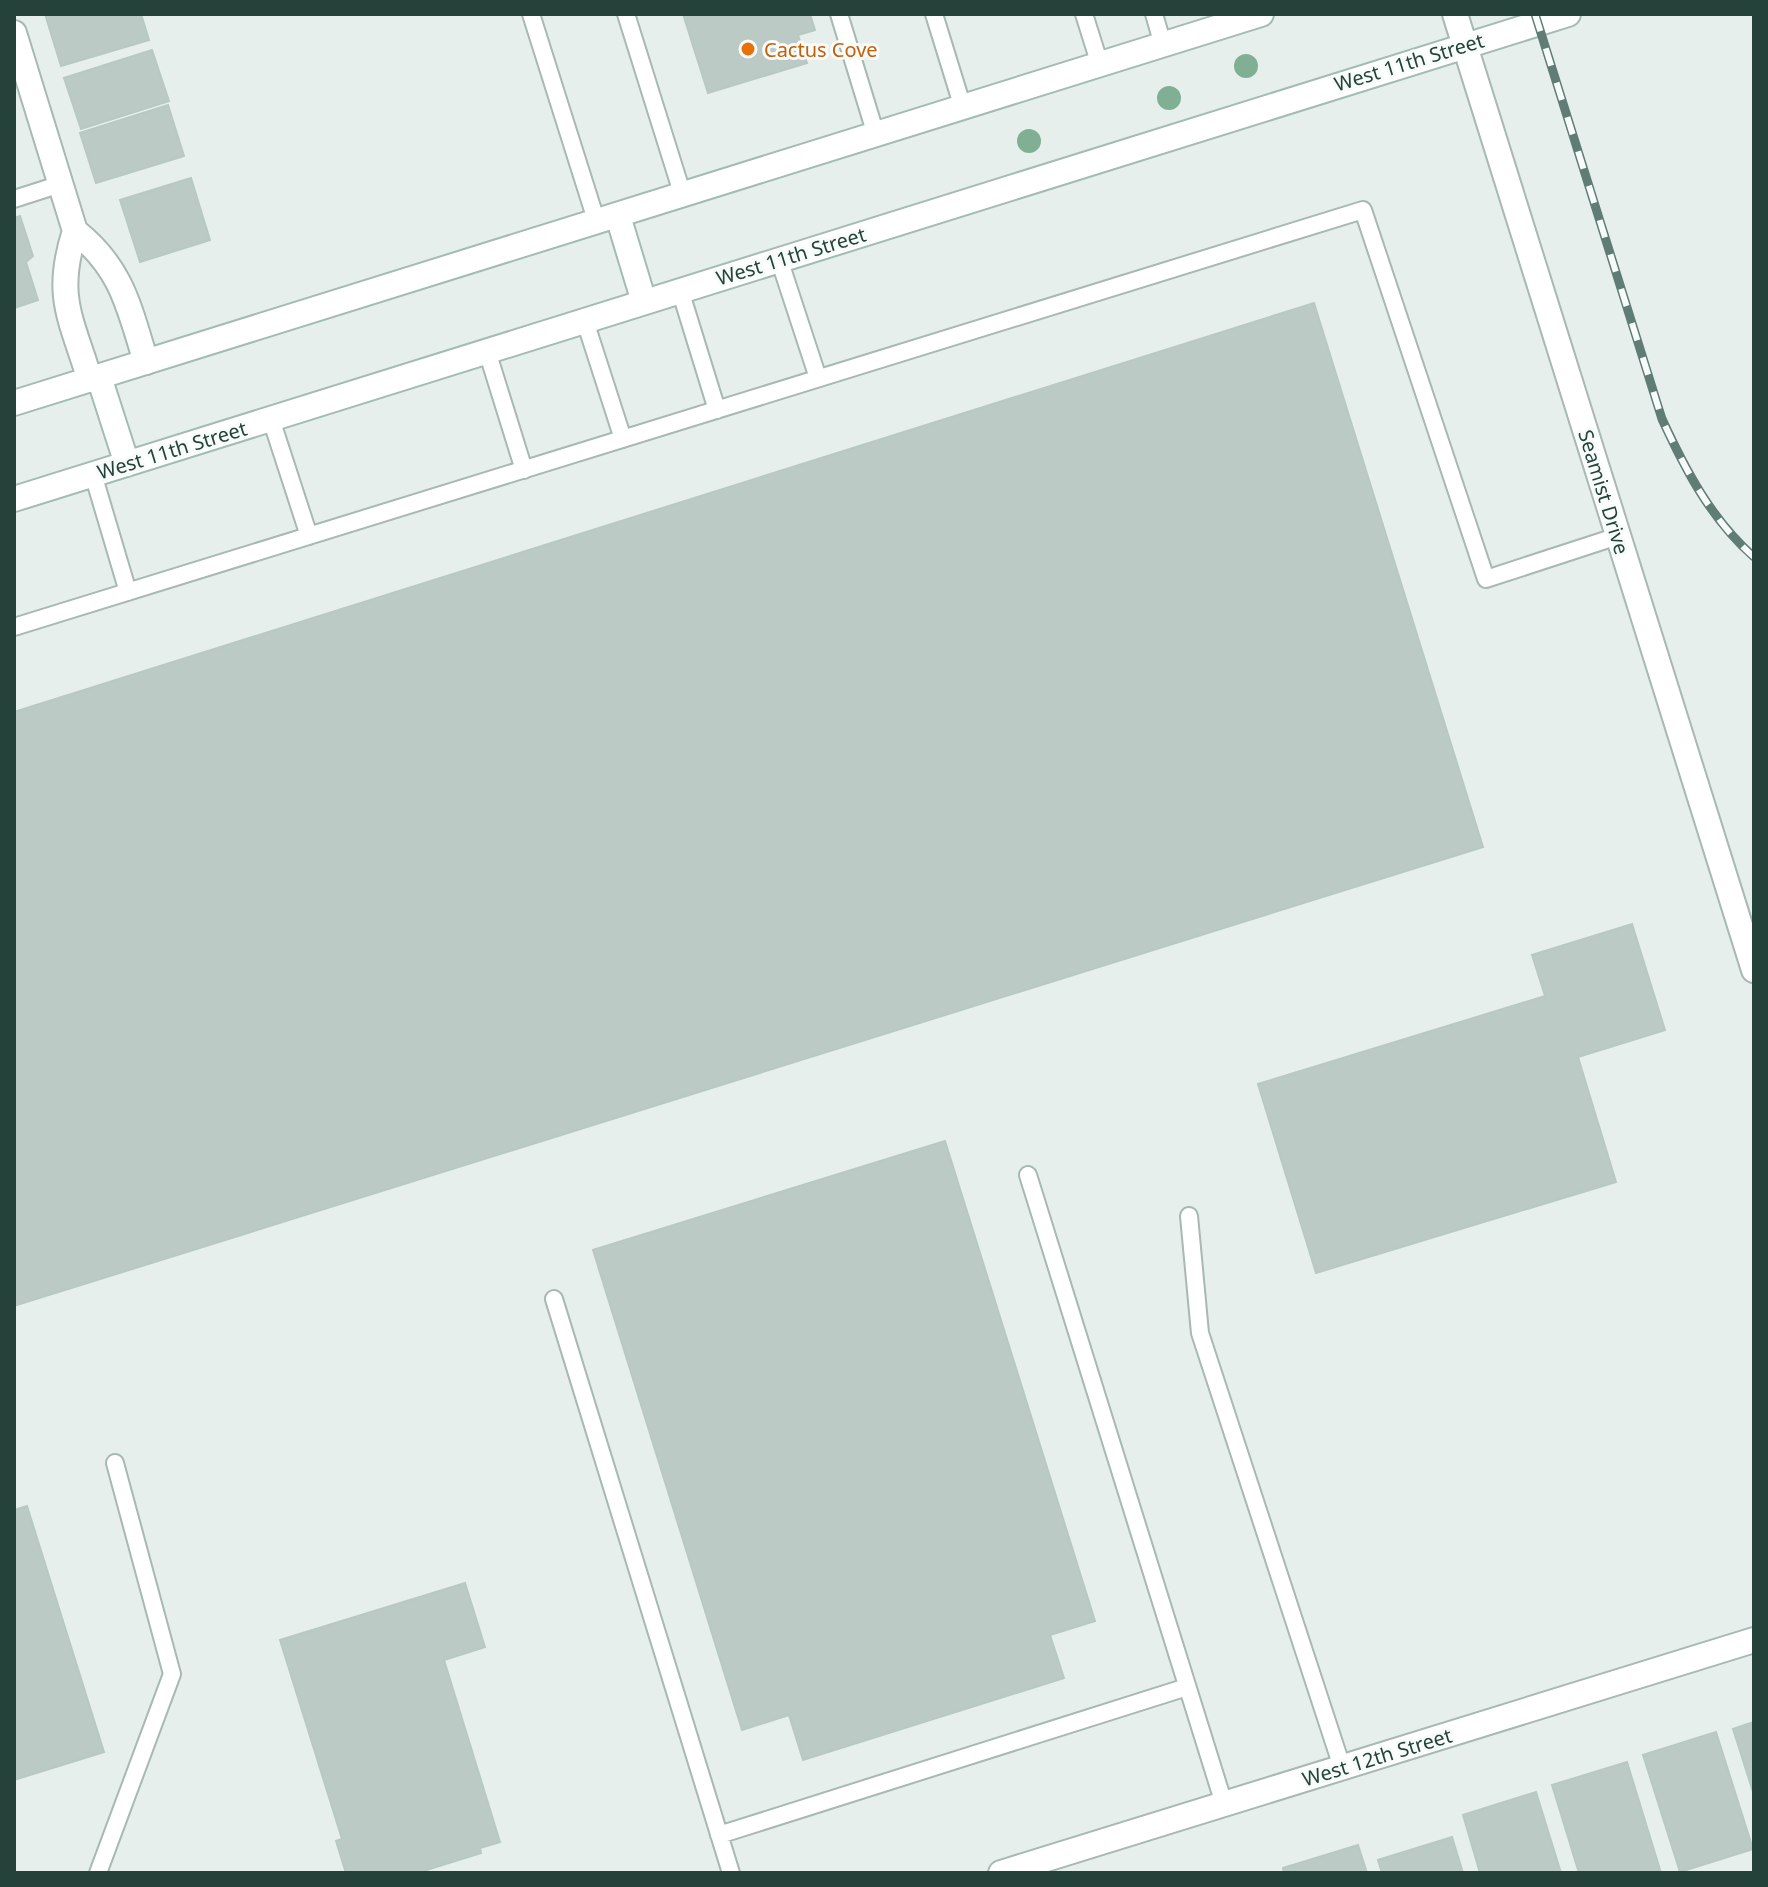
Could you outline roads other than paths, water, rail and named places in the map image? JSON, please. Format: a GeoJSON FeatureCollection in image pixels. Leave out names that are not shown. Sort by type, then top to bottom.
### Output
{"type":"FeatureCollection","features":[{"type":"Feature","properties":{"kind":"main road"},"geometry":{"type":"LineString","coordinates":[[14,403],[1261,14]]}},
{"type":"Feature","properties":{"kind":"main road","name":"Seamist Drive"},"geometry":{"type":"LineString","coordinates":[[1455,14],[1754,970]]}},
{"type":"Feature","properties":{"kind":"main road","name":"West 11th Street"},"geometry":{"type":"LineString","coordinates":[[14,499],[1568,14]]}},
{"type":"Feature","properties":{"kind":"main road"},"geometry":{"type":"LineString","coordinates":[[16,46],[75,231],[65,263],[64,295],[127,464]]}},
{"type":"Feature","properties":{"kind":"main road"},"geometry":{"type":"LineString","coordinates":[[607,220],[644,302]]}},
{"type":"Feature","properties":{"kind":"main road"},"geometry":{"type":"LineString","coordinates":[[75,231],[98,249],[119,278],[146,362]]}},
{"type":"Feature","properties":{"kind":"main road","name":"West 12th Street"},"geometry":{"type":"LineString","coordinates":[[1001,1873],[1754,1640]]}},
{"type":"Feature","properties":{"kind":"lane"},"geometry":{"type":"LineString","coordinates":[[531,14],[607,220]]}},
{"type":"Feature","properties":{"kind":"lane"},"geometry":{"type":"LineString","coordinates":[[626,14],[683,196]]}},
{"type":"Feature","properties":{"kind":"lane"},"geometry":{"type":"LineString","coordinates":[[839,14],[876,135]]}},
{"type":"Feature","properties":{"kind":"lane"},"geometry":{"type":"LineString","coordinates":[[934,14],[963,108]]}},
{"type":"Feature","properties":{"kind":"lane"},"geometry":{"type":"LineString","coordinates":[[1084,14],[1100,65]]}},
{"type":"Feature","properties":{"kind":"lane"},"geometry":{"type":"LineString","coordinates":[[1154,14],[1163,45]]}},
{"type":"Feature","properties":{"kind":"lane"},"geometry":{"type":"LineString","coordinates":[[14,199],[61,184]]}},
{"type":"Feature","properties":{"kind":"lane"},"geometry":{"type":"LineString","coordinates":[[14,627],[1363,210],[1486,579],[1618,536]]}},
{"type":"Feature","properties":{"kind":"lane"},"geometry":{"type":"LineString","coordinates":[[779,259],[818,378]]}},
{"type":"Feature","properties":{"kind":"lane"},"geometry":{"type":"LineString","coordinates":[[680,290],[717,410]]}},
{"type":"Feature","properties":{"kind":"lane"},"geometry":{"type":"LineString","coordinates":[[585,321],[623,439]]}},
{"type":"Feature","properties":{"kind":"lane"},"geometry":{"type":"LineString","coordinates":[[487,351],[524,470]]}},
{"type":"Feature","properties":{"kind":"lane"},"geometry":{"type":"LineString","coordinates":[[271,419],[309,536]]}},
{"type":"Feature","properties":{"kind":"lane"},"geometry":{"type":"LineString","coordinates":[[93,474],[128,592]]}},
{"type":"Feature","properties":{"kind":"lane"},"geometry":{"type":"LineString","coordinates":[[1028,1175],[1224,1804]]}},
{"type":"Feature","properties":{"kind":"lane"},"geometry":{"type":"LineString","coordinates":[[1189,1216],[1200,1333],[1342,1767]]}},
{"type":"Feature","properties":{"kind":"lane"},"geometry":{"type":"LineString","coordinates":[[554,1299],[731,1873]]}},
{"type":"Feature","properties":{"kind":"lane"},"geometry":{"type":"LineString","coordinates":[[98,1873],[172,1674],[115,1463]]}},
{"type":"Feature","properties":{"kind":"lane"},"geometry":{"type":"LineString","coordinates":[[719,1835],[1187,1687]]}},
{"type":"Feature","properties":{"kind":"railway"},"geometry":{"type":"LineString","coordinates":[[1535,14],[1662,419],[1680,457],[1712,510],[1754,557]]}},
{"type":"Feature","properties":{"kind":"place","name":"Cactus Cove"},"geometry":{"type":"Point","coordinates":[748,49]}}]}
